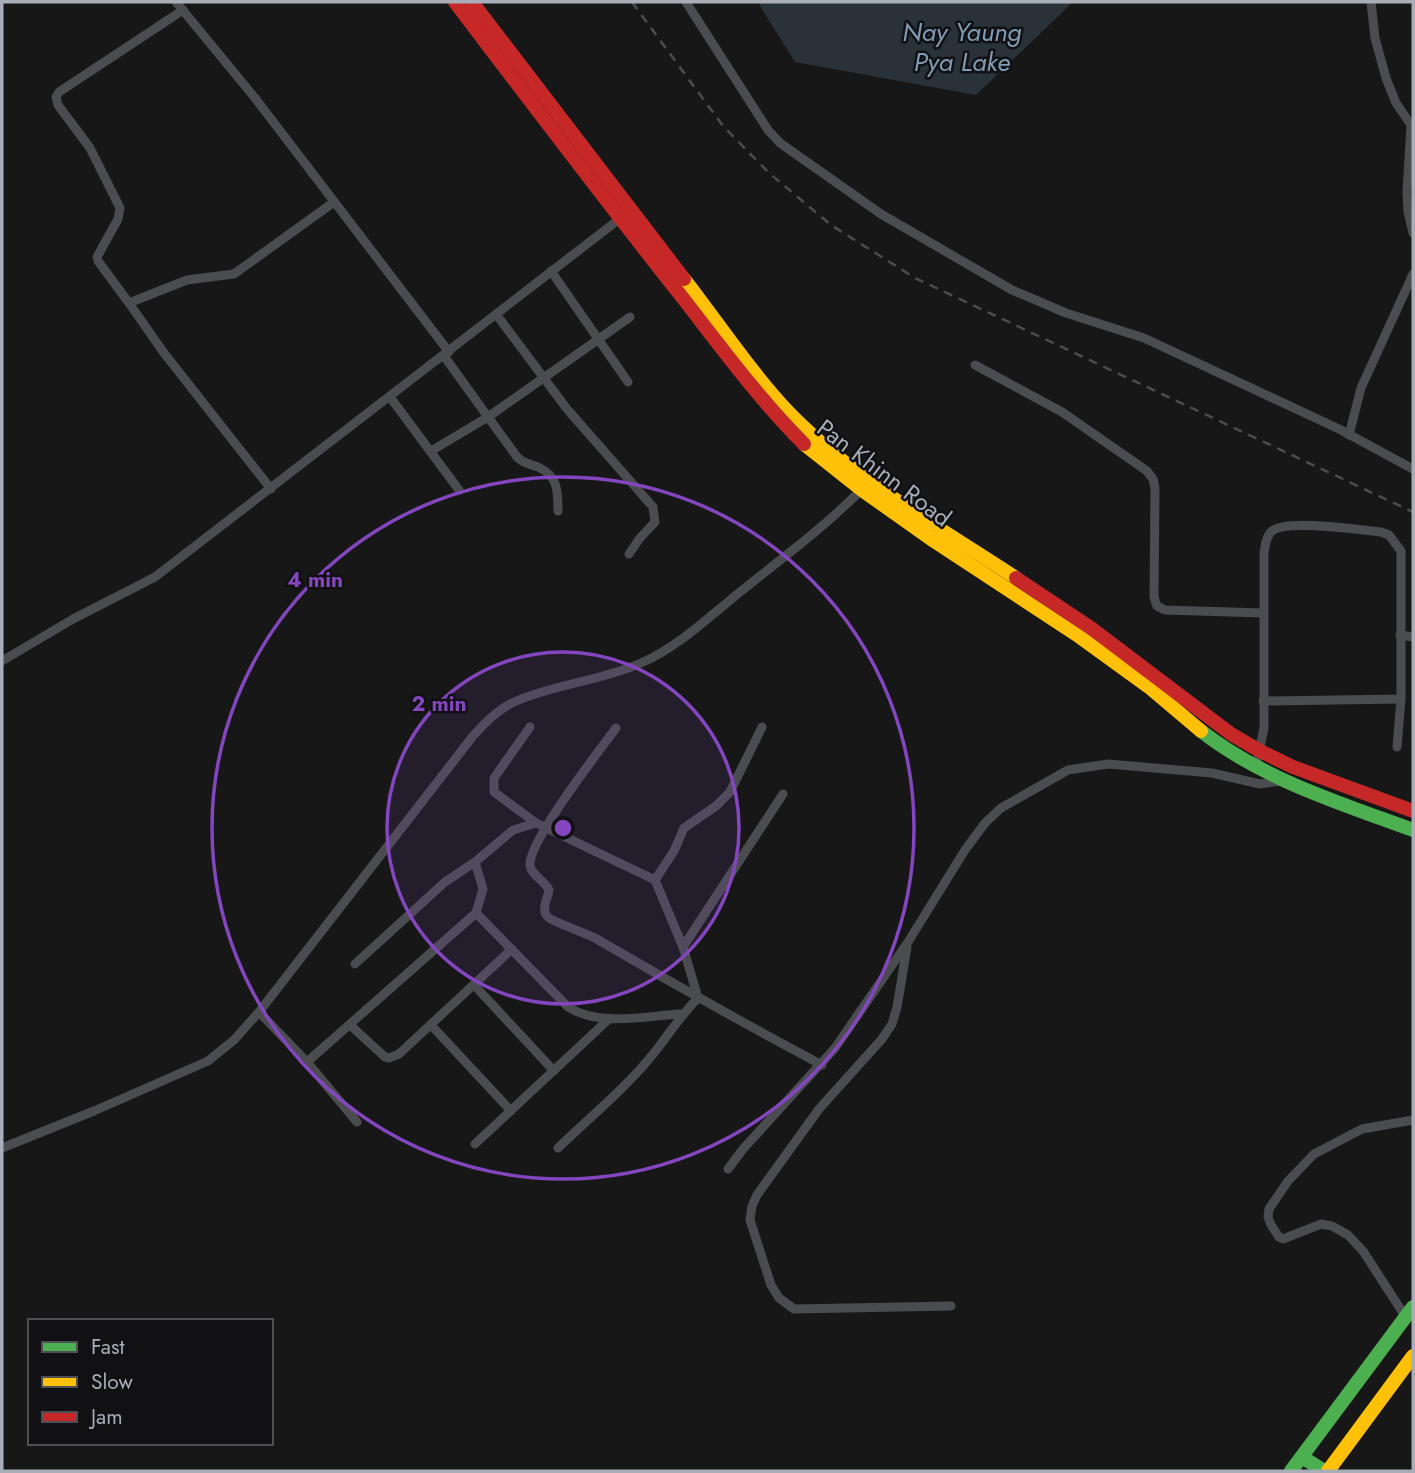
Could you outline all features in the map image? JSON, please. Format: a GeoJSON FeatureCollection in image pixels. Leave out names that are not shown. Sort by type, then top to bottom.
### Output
{"type":"FeatureCollection","features":[{"type":"Feature","properties":{"kind":"main road","name":"Pan Khinn Road"},"geometry":{"type":"LineString","coordinates":[[455,2],[625,214]]}},
{"type":"Feature","properties":{"kind":"main road","name":"Pan Khinn Road"},"geometry":{"type":"LineString","coordinates":[[472,2],[625,214],[782,422],[811,451],[1091,628],[1201,713],[1260,751],[1293,767],[1413,811]]}},
{"type":"Feature","properties":{"kind":"main road","name":"Pan Khinn Road"},"geometry":{"type":"LineString","coordinates":[[865,486],[1080,637],[1234,755],[1282,781],[1413,830]]}},
{"type":"Feature","properties":{"kind":"main road"},"geometry":{"type":"LineString","coordinates":[[1291,1471],[1409,1312]]}},
{"type":"Feature","properties":{"kind":"main road"},"geometry":{"type":"LineString","coordinates":[[1302,1457],[1326,1471],[1413,1356]]}},
{"type":"Feature","properties":{"kind":"street"},"geometry":{"type":"LineString","coordinates":[[686,2],[768,130],[790,150],[881,214],[1012,290],[1066,313],[1133,333],[1349,435],[1413,469]]}},
{"type":"Feature","properties":{"kind":"street"},"geometry":{"type":"LineString","coordinates":[[1371,2],[1375,38],[1388,85],[1411,125],[1407,192],[1413,233]]}},
{"type":"Feature","properties":{"kind":"street"},"geometry":{"type":"LineString","coordinates":[[271,489],[164,353],[98,261],[97,257],[118,219],[120,208],[90,148],[58,105],[56,97],[59,92],[180,6],[255,98],[334,202],[446,354],[517,457],[526,464],[540,468],[554,479],[557,485],[558,511]]}},
{"type":"Feature","properties":{"kind":"street"},"geometry":{"type":"LineString","coordinates":[[129,303],[187,279],[234,274],[334,202]]}},
{"type":"Feature","properties":{"kind":"street"},"geometry":{"type":"LineString","coordinates":[[2,661],[73,619],[143,584],[271,489],[625,214]]}},
{"type":"Feature","properties":{"kind":"street"},"geometry":{"type":"LineString","coordinates":[[551,271],[597,341],[628,382]]}},
{"type":"Feature","properties":{"kind":"street"},"geometry":{"type":"LineString","coordinates":[[1349,435],[1361,388],[1413,274]]}},
{"type":"Feature","properties":{"kind":"street"},"geometry":{"type":"LineString","coordinates":[[496,314],[543,379],[653,507],[655,522],[629,554]]}},
{"type":"Feature","properties":{"kind":"street"},"geometry":{"type":"LineString","coordinates":[[431,452],[488,417],[630,317]]}},
{"type":"Feature","properties":{"kind":"street"},"geometry":{"type":"LineString","coordinates":[[975,365],[1062,412],[1147,471],[1153,478],[1154,597],[1157,606],[1165,610],[1263,613]]}},
{"type":"Feature","properties":{"kind":"street"},"geometry":{"type":"LineString","coordinates":[[390,397],[459,490]]}},
{"type":"Feature","properties":{"kind":"street"},"geometry":{"type":"LineString","coordinates":[[2,1148],[208,1061],[234,1040],[259,1012],[473,736],[491,717],[525,698],[622,670],[661,652],[688,635],[832,517],[865,486]]}},
{"type":"Feature","properties":{"kind":"street"},"geometry":{"type":"LineString","coordinates":[[1256,767],[1264,728],[1264,553],[1272,530],[1287,524],[1381,532],[1389,536],[1401,551],[1401,699],[1397,747]]}},
{"type":"Feature","properties":{"kind":"street"},"geometry":{"type":"LineString","coordinates":[[1400,635],[1413,637]]}},
{"type":"Feature","properties":{"kind":"street"},"geometry":{"type":"LineString","coordinates":[[1263,701],[1401,699]]}},
{"type":"Feature","properties":{"kind":"street"},"geometry":{"type":"LineString","coordinates":[[530,727],[494,778],[494,792],[545,828],[655,880],[683,947],[698,998]]}},
{"type":"Feature","properties":{"kind":"street"},"geometry":{"type":"LineString","coordinates":[[655,880],[674,851],[684,828],[716,806],[730,792],[762,727]]}},
{"type":"Feature","properties":{"kind":"street"},"geometry":{"type":"LineString","coordinates":[[616,728],[545,828],[531,859],[532,871],[549,890],[546,915],[551,920],[580,930],[822,1065]]}},
{"type":"Feature","properties":{"kind":"street"},"geometry":{"type":"LineString","coordinates":[[728,1169],[743,1149],[822,1065],[908,942],[965,850],[985,823],[1018,796],[1068,770],[1108,764],[1212,773],[1261,784],[1282,781]]}},
{"type":"Feature","properties":{"kind":"street"},"geometry":{"type":"LineString","coordinates":[[683,947],[783,794]]}},
{"type":"Feature","properties":{"kind":"street"},"geometry":{"type":"LineString","coordinates":[[355,964],[445,882],[475,862],[513,830],[536,823]]}},
{"type":"Feature","properties":{"kind":"street"},"geometry":{"type":"LineString","coordinates":[[307,1062],[476,913],[483,889],[475,862]]}},
{"type":"Feature","properties":{"kind":"street"},"geometry":{"type":"LineString","coordinates":[[476,913],[568,1007],[580,1015],[610,1018],[681,1014]]}},
{"type":"Feature","properties":{"kind":"street"},"geometry":{"type":"LineString","coordinates":[[908,942],[891,1024],[875,1048],[801,1131],[757,1195],[750,1220],[771,1284],[779,1298],[794,1309],[951,1306]]}},
{"type":"Feature","properties":{"kind":"street"},"geometry":{"type":"LineString","coordinates":[[350,1025],[376,1050],[389,1058],[399,1054],[512,949]]}},
{"type":"Feature","properties":{"kind":"street"},"geometry":{"type":"LineString","coordinates":[[475,986],[554,1071]]}},
{"type":"Feature","properties":{"kind":"street"},"geometry":{"type":"LineString","coordinates":[[558,1148],[654,1053],[681,1014],[698,998]]}},
{"type":"Feature","properties":{"kind":"street"},"geometry":{"type":"LineString","coordinates":[[259,1012],[307,1062],[358,1122]]}},
{"type":"Feature","properties":{"kind":"street"},"geometry":{"type":"LineString","coordinates":[[475,1144],[610,1018]]}},
{"type":"Feature","properties":{"kind":"street"},"geometry":{"type":"LineString","coordinates":[[431,1025],[511,1111]]}},
{"type":"Feature","properties":{"kind":"street"},"geometry":{"type":"LineString","coordinates":[[1409,1312],[1377,1276],[1363,1251],[1348,1235],[1332,1226],[1321,1224],[1283,1239],[1276,1233],[1268,1217],[1269,1209],[1288,1181],[1314,1154],[1349,1133],[1413,1120]]}},
{"type":"Feature","properties":{"kind":"water","name":"Nay Yaung Pya Lake"},"geometry":{"type":"Polygon","coordinates":[[[760,2],[1073,2],[976,95],[795,62],[760,2]]]}},
{"type":"Feature","properties":{"kind":"railway"},"geometry":{"type":"LineString","coordinates":[[632,2],[723,126],[769,173],[831,225],[915,278],[1413,512]]}},
{"type":"Feature","properties":{"kind":"traffic: fast"},"geometry":{"type":"LineString","coordinates":[[1201,731],[1225,748],[1277,777],[1330,800],[1413,830]]}},
{"type":"Feature","properties":{"kind":"traffic: fast"},"geometry":{"type":"LineString","coordinates":[[1291,1471],[1413,1307]]}},
{"type":"Feature","properties":{"kind":"traffic: fast"},"geometry":{"type":"LineString","coordinates":[[1302,1457],[1324,1471]]}},
{"type":"Feature","properties":{"kind":"traffic: slow"},"geometry":{"type":"LineString","coordinates":[[684,279],[764,384],[818,441],[900,503],[1016,578]]}},
{"type":"Feature","properties":{"kind":"traffic: slow"},"geometry":{"type":"LineString","coordinates":[[804,444],[862,490],[934,541],[1080,637],[1149,687],[1201,731]]}},
{"type":"Feature","properties":{"kind":"traffic: slow"},"geometry":{"type":"LineString","coordinates":[[1328,1471],[1413,1356]]}},
{"type":"Feature","properties":{"kind":"traffic: jam"},"geometry":{"type":"LineString","coordinates":[[455,2],[726,354],[804,444]]}},
{"type":"Feature","properties":{"kind":"traffic: jam"},"geometry":{"type":"LineString","coordinates":[[472,2],[684,279]]}},
{"type":"Feature","properties":{"kind":"traffic: jam"},"geometry":{"type":"LineString","coordinates":[[1016,578],[1091,628],[1231,734],[1293,767],[1413,811]]}}]}
